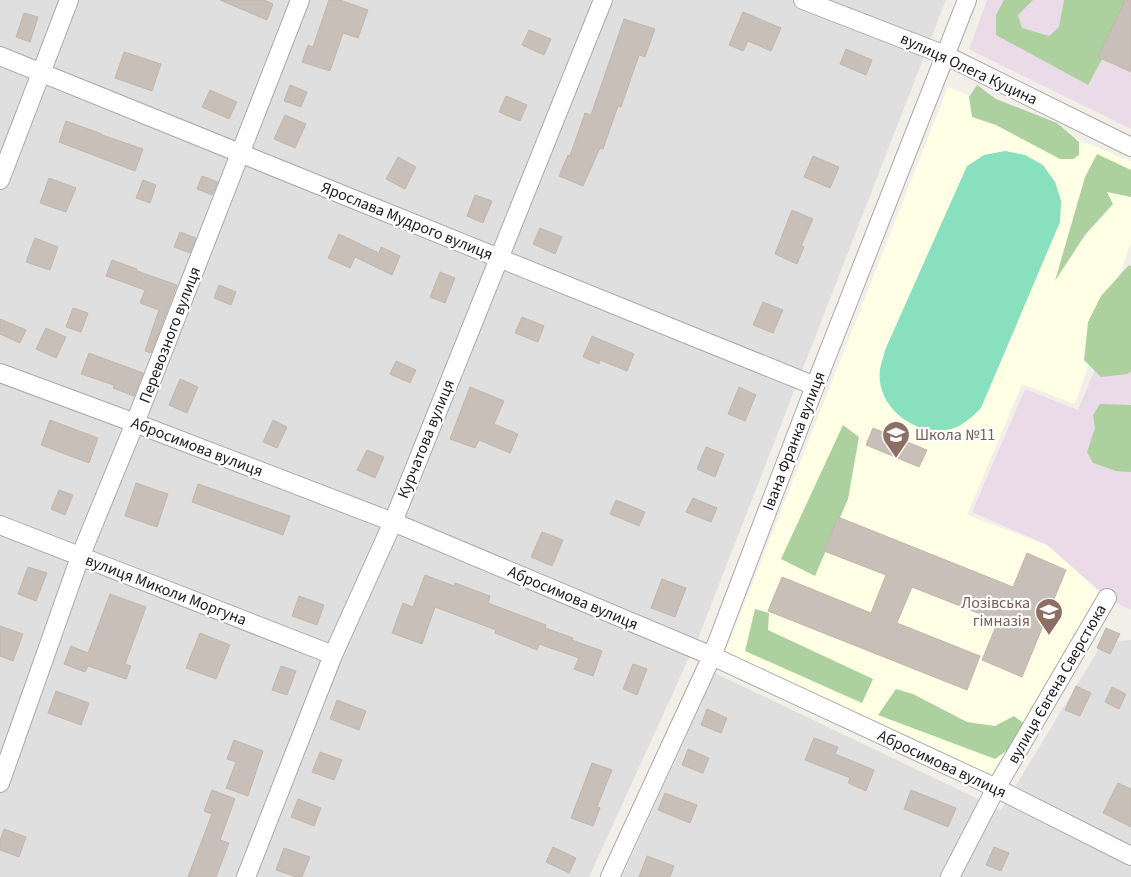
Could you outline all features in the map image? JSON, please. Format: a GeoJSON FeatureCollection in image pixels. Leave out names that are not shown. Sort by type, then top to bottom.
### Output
{"type":"FeatureCollection","features":[{"type":"Feature","properties":{"kind":"street"},"geometry":{"type":"LineString","coordinates":[[0,180],[69,0]]}},
{"type":"Feature","properties":{"kind":"street","name":"Перевозного вулиця"},"geometry":{"type":"LineString","coordinates":[[0,783],[80,557],[135,423],[300,0]]}},
{"type":"Feature","properties":{"kind":"street","name":"Курчатова вулиця"},"geometry":{"type":"LineString","coordinates":[[246,877],[333,655],[393,522],[603,0]]}},
{"type":"Feature","properties":{"kind":"street","name":"вулиця Олега Куцина"},"geometry":{"type":"LineString","coordinates":[[803,0],[945,55],[1131,146]]}},
{"type":"Feature","properties":{"kind":"street","name":"Івана Франка вулиця"},"geometry":{"type":"LineString","coordinates":[[610,877],[712,656],[815,386],[967,0]]}},
{"type":"Feature","properties":{"kind":"street","name":"Ярослава Мудрого вулиця"},"geometry":{"type":"LineString","coordinates":[[0,56],[815,386]]}},
{"type":"Feature","properties":{"kind":"street","name":"Абросимова вулиця"},"geometry":{"type":"LineString","coordinates":[[0,373],[393,522],[712,656],[996,788],[1131,856]]}},
{"type":"Feature","properties":{"kind":"street","name":"вулиця Миколи Моргуна"},"geometry":{"type":"LineString","coordinates":[[0,525],[333,655]]}},
{"type":"Feature","properties":{"kind":"street","name":"вулиця Євгена Сверстюка"},"geometry":{"type":"LineString","coordinates":[[950,877],[996,788],[1107,598]]}},
{"type":"Feature","properties":{"kind":"shaded area"},"geometry":{"type":"Polygon","coordinates":[[[0,0],[946,0],[699,636],[589,877],[0,877],[0,0]]]}},
{"type":"Feature","properties":{"kind":"shaded area"},"geometry":{"type":"Polygon","coordinates":[[[987,0],[1131,0],[1131,129],[969,49],[987,0]]]}},
{"type":"Feature","properties":{"kind":"shaded area","name":"Школа №11"},"geometry":{"type":"Polygon","coordinates":[[[948,87],[1131,161],[1131,242],[1075,404],[1022,384],[967,515],[1047,545],[1107,598],[994,782],[726,651],[948,87]]]}},
{"type":"Feature","properties":{"kind":"shaded area"},"geometry":{"type":"Polygon","coordinates":[[[1131,283],[1131,610],[1107,598],[1047,545],[972,512],[1025,389],[1078,410],[1131,283]]]}},
{"type":"Feature","properties":{"kind":"shaded area"},"geometry":{"type":"Polygon","coordinates":[[[1131,640],[1131,877],[622,877],[715,673],[1001,810],[1103,642],[1131,640]]]}},
{"type":"Feature","properties":{"kind":"green space"},"geometry":{"type":"Polygon","coordinates":[[[1004,0],[1033,0],[1018,15],[1022,28],[1049,36],[1059,27],[1064,0],[1131,0],[1111,43],[1088,85],[996,35],[996,15],[1004,0]]]}},
{"type":"Feature","properties":{"kind":"green space"},"geometry":{"type":"Polygon","coordinates":[[[977,85],[996,99],[1057,123],[1079,142],[1079,155],[1073,159],[1060,159],[996,125],[972,117],[969,97],[977,85]]]}},
{"type":"Feature","properties":{"kind":"green space"},"geometry":{"type":"Polygon","coordinates":[[[1005,151],[1025,155],[1043,165],[1055,182],[1061,201],[1060,222],[981,408],[965,422],[951,429],[933,430],[921,428],[898,415],[883,394],[880,382],[880,369],[885,350],[967,166],[984,155],[1005,151]]]}},
{"type":"Feature","properties":{"kind":"green space"},"geometry":{"type":"Polygon","coordinates":[[[1097,154],[1131,170],[1131,197],[1107,192],[1113,204],[1085,235],[1055,281],[1085,177],[1097,154]]]}},
{"type":"Feature","properties":{"kind":"green space"},"geometry":{"type":"Polygon","coordinates":[[[1129,265],[1131,266],[1131,371],[1128,374],[1101,377],[1084,360],[1088,322],[1101,296],[1129,265]]]}},
{"type":"Feature","properties":{"kind":"green space"},"geometry":{"type":"Polygon","coordinates":[[[1100,404],[1131,405],[1131,472],[1116,471],[1093,463],[1087,452],[1095,428],[1093,415],[1100,404]]]}},
{"type":"Feature","properties":{"kind":"green space"},"geometry":{"type":"Polygon","coordinates":[[[843,425],[859,437],[848,499],[815,576],[781,559],[843,425]]]}},
{"type":"Feature","properties":{"kind":"green space"},"geometry":{"type":"Polygon","coordinates":[[[755,609],[769,613],[768,630],[873,679],[862,703],[745,651],[755,609]]]}},
{"type":"Feature","properties":{"kind":"green space"},"geometry":{"type":"Polygon","coordinates":[[[896,689],[913,694],[967,722],[995,726],[1014,716],[1029,727],[1026,737],[995,759],[878,715],[896,689]]]}},
{"type":"Feature","properties":{"kind":"building"},"geometry":{"type":"Polygon","coordinates":[[[220,0],[264,0],[273,4],[267,20],[220,0]]]}},
{"type":"Feature","properties":{"kind":"building"},"geometry":{"type":"Polygon","coordinates":[[[329,0],[340,0],[368,10],[358,38],[343,33],[330,71],[302,62],[308,45],[313,47],[329,0]]]}},
{"type":"Feature","properties":{"kind":"building"},"geometry":{"type":"Polygon","coordinates":[[[1125,0],[1131,0],[1131,72],[1098,57],[1125,0]]]}},
{"type":"Feature","properties":{"kind":"building"},"geometry":{"type":"Polygon","coordinates":[[[743,12],[781,28],[771,51],[748,41],[743,51],[729,45],[743,12]]]}},
{"type":"Feature","properties":{"kind":"building"},"geometry":{"type":"Polygon","coordinates":[[[24,13],[38,17],[30,42],[16,37],[24,13]]]}},
{"type":"Feature","properties":{"kind":"building"},"geometry":{"type":"Polygon","coordinates":[[[624,19],[655,29],[645,57],[639,55],[621,107],[618,106],[603,149],[600,148],[583,186],[559,176],[568,155],[570,156],[585,113],[591,115],[624,19]]]}},
{"type":"Feature","properties":{"kind":"building"},"geometry":{"type":"Polygon","coordinates":[[[529,30],[551,39],[544,55],[522,45],[529,30]]]}},
{"type":"Feature","properties":{"kind":"building"},"geometry":{"type":"Polygon","coordinates":[[[846,49],[872,60],[866,75],[840,64],[846,49]]]}},
{"type":"Feature","properties":{"kind":"building"},"geometry":{"type":"Polygon","coordinates":[[[124,52],[161,64],[152,91],[115,78],[124,52]]]}},
{"type":"Feature","properties":{"kind":"building"},"geometry":{"type":"Polygon","coordinates":[[[290,85],[307,92],[301,107],[284,101],[290,85]]]}},
{"type":"Feature","properties":{"kind":"building"},"geometry":{"type":"Polygon","coordinates":[[[210,90],[237,102],[229,119],[202,107],[210,90]]]}},
{"type":"Feature","properties":{"kind":"building"},"geometry":{"type":"Polygon","coordinates":[[[506,96],[527,105],[520,121],[499,112],[506,96]]]}},
{"type":"Feature","properties":{"kind":"building"},"geometry":{"type":"Polygon","coordinates":[[[285,115],[306,124],[295,148],[274,139],[285,115]]]}},
{"type":"Feature","properties":{"kind":"building"},"geometry":{"type":"Polygon","coordinates":[[[66,121],[143,149],[135,171],[59,142],[66,121]]]}},
{"type":"Feature","properties":{"kind":"building"},"geometry":{"type":"Polygon","coordinates":[[[813,156],[839,167],[830,188],[804,177],[813,156]]]}},
{"type":"Feature","properties":{"kind":"building"},"geometry":{"type":"Polygon","coordinates":[[[398,157],[416,167],[405,189],[386,179],[398,157]]]}},
{"type":"Feature","properties":{"kind":"building"},"geometry":{"type":"Polygon","coordinates":[[[202,176],[218,182],[212,195],[197,189],[202,176]]]}},
{"type":"Feature","properties":{"kind":"building"},"geometry":{"type":"Polygon","coordinates":[[[49,178],[76,188],[66,212],[40,203],[49,178]]]}},
{"type":"Feature","properties":{"kind":"building"},"geometry":{"type":"Polygon","coordinates":[[[143,180],[156,185],[150,203],[136,198],[143,180]]]}},
{"type":"Feature","properties":{"kind":"building"},"geometry":{"type":"Polygon","coordinates":[[[475,195],[492,201],[483,223],[467,216],[475,195]]]}},
{"type":"Feature","properties":{"kind":"building"},"geometry":{"type":"Polygon","coordinates":[[[792,210],[813,219],[801,246],[804,247],[797,264],[775,254],[792,210]]]}},
{"type":"Feature","properties":{"kind":"building"},"geometry":{"type":"Polygon","coordinates":[[[540,228],[562,237],[555,254],[533,244],[540,228]]]}},
{"type":"Feature","properties":{"kind":"building"},"geometry":{"type":"Polygon","coordinates":[[[180,232],[196,238],[190,253],[174,247],[180,232]]]}},
{"type":"Feature","properties":{"kind":"building"},"geometry":{"type":"Polygon","coordinates":[[[339,234],[379,253],[381,247],[400,256],[392,275],[355,257],[350,268],[328,258],[339,234]]]}},
{"type":"Feature","properties":{"kind":"building"},"geometry":{"type":"Polygon","coordinates":[[[35,238],[58,247],[50,270],[26,262],[35,238]]]}},
{"type":"Feature","properties":{"kind":"building"},"geometry":{"type":"Polygon","coordinates":[[[112,260],[177,285],[151,353],[145,351],[159,310],[140,303],[145,290],[106,276],[112,260]]]}},
{"type":"Feature","properties":{"kind":"building"},"geometry":{"type":"Polygon","coordinates":[[[440,272],[455,278],[445,303],[430,297],[440,272]]]}},
{"type":"Feature","properties":{"kind":"building"},"geometry":{"type":"Polygon","coordinates":[[[219,285],[236,292],[231,305],[214,298],[219,285]]]}},
{"type":"Feature","properties":{"kind":"building"},"geometry":{"type":"Polygon","coordinates":[[[763,302],[783,310],[773,333],[753,325],[763,302]]]}},
{"type":"Feature","properties":{"kind":"building"},"geometry":{"type":"Polygon","coordinates":[[[73,308],[88,313],[81,332],[66,327],[73,308]]]}},
{"type":"Feature","properties":{"kind":"building"},"geometry":{"type":"Polygon","coordinates":[[[522,317],[544,326],[538,342],[515,333],[522,317]]]}},
{"type":"Feature","properties":{"kind":"building"},"geometry":{"type":"Polygon","coordinates":[[[0,319],[26,330],[20,343],[0,334],[0,319]]]}},
{"type":"Feature","properties":{"kind":"building"},"geometry":{"type":"Polygon","coordinates":[[[46,328],[66,337],[56,358],[36,349],[46,328]]]}},
{"type":"Feature","properties":{"kind":"building"},"geometry":{"type":"Polygon","coordinates":[[[592,336],[634,354],[627,371],[600,360],[599,364],[583,357],[592,336]]]}},
{"type":"Feature","properties":{"kind":"building"},"geometry":{"type":"Polygon","coordinates":[[[89,353],[143,373],[134,396],[113,388],[114,385],[81,374],[89,353]]]}},
{"type":"Feature","properties":{"kind":"building"},"geometry":{"type":"Polygon","coordinates":[[[396,361],[416,370],[410,383],[390,374],[396,361]]]}},
{"type":"Feature","properties":{"kind":"building"},"geometry":{"type":"Polygon","coordinates":[[[180,379],[198,387],[187,413],[169,405],[180,379]]]}},
{"type":"Feature","properties":{"kind":"building"},"geometry":{"type":"Polygon","coordinates":[[[470,387],[504,401],[494,424],[518,434],[510,453],[479,440],[475,448],[450,439],[470,387]]]}},
{"type":"Feature","properties":{"kind":"building"},"geometry":{"type":"Polygon","coordinates":[[[739,387],[756,395],[745,421],[728,414],[739,387]]]}},
{"type":"Feature","properties":{"kind":"building"},"geometry":{"type":"Polygon","coordinates":[[[50,420],[98,438],[89,463],[41,445],[50,420]]]}},
{"type":"Feature","properties":{"kind":"building"},"geometry":{"type":"Polygon","coordinates":[[[273,420],[287,427],[277,448],[263,442],[273,420]]]}},
{"type":"Feature","properties":{"kind":"building"},"geometry":{"type":"Polygon","coordinates":[[[873,428],[927,450],[919,467],[866,445],[873,428]]]}},
{"type":"Feature","properties":{"kind":"building"},"geometry":{"type":"Polygon","coordinates":[[[706,447],[724,454],[715,477],[697,469],[706,447]]]}},
{"type":"Feature","properties":{"kind":"building"},"geometry":{"type":"Polygon","coordinates":[[[367,450],[384,457],[375,478],[357,470],[367,450]]]}},
{"type":"Feature","properties":{"kind":"building"},"geometry":{"type":"Polygon","coordinates":[[[136,483],[168,494],[157,527],[125,516],[136,483]]]}},
{"type":"Feature","properties":{"kind":"building"},"geometry":{"type":"Polygon","coordinates":[[[198,484],[290,516],[283,535],[192,502],[198,484]]]}},
{"type":"Feature","properties":{"kind":"building"},"geometry":{"type":"Polygon","coordinates":[[[59,490],[73,495],[65,515],[51,509],[59,490]]]}},
{"type":"Feature","properties":{"kind":"building"},"geometry":{"type":"Polygon","coordinates":[[[693,498],[717,508],[711,522],[686,512],[693,498]]]}},
{"type":"Feature","properties":{"kind":"building"},"geometry":{"type":"Polygon","coordinates":[[[616,500],[645,512],[639,526],[610,514],[616,500]]]}},
{"type":"Feature","properties":{"kind":"building"},"geometry":{"type":"Polygon","coordinates":[[[838,517],[1013,587],[1027,553],[1066,570],[1022,677],[982,660],[998,621],[912,587],[897,623],[980,656],[967,690],[768,611],[782,577],[871,613],[886,575],[824,551],[838,517]]]}},
{"type":"Feature","properties":{"kind":"building"},"geometry":{"type":"Polygon","coordinates":[[[542,532],[563,540],[552,566],[531,557],[542,532]]]}},
{"type":"Feature","properties":{"kind":"building"},"geometry":{"type":"Polygon","coordinates":[[[28,567],[47,573],[36,601],[18,594],[28,567]]]}},
{"type":"Feature","properties":{"kind":"building"},"geometry":{"type":"Polygon","coordinates":[[[425,575],[454,586],[455,583],[490,596],[488,603],[546,625],[545,628],[602,651],[593,676],[574,669],[579,658],[539,644],[537,650],[495,633],[496,630],[435,607],[422,644],[392,633],[403,603],[413,607],[425,575]]]}},
{"type":"Feature","properties":{"kind":"building"},"geometry":{"type":"Polygon","coordinates":[[[662,579],[686,588],[675,617],[651,608],[662,579]]]}},
{"type":"Feature","properties":{"kind":"building"},"geometry":{"type":"Polygon","coordinates":[[[110,594],[146,607],[125,664],[131,666],[126,679],[88,666],[85,672],[64,664],[71,646],[88,653],[110,594]]]}},
{"type":"Feature","properties":{"kind":"building"},"geometry":{"type":"Polygon","coordinates":[[[299,596],[324,605],[317,625],[292,616],[299,596]]]}},
{"type":"Feature","properties":{"kind":"building"},"geometry":{"type":"Polygon","coordinates":[[[0,626],[23,634],[13,661],[0,656],[0,626]]]}},
{"type":"Feature","properties":{"kind":"building"},"geometry":{"type":"Polygon","coordinates":[[[1106,628],[1120,634],[1110,654],[1097,648],[1106,628]]]}},
{"type":"Feature","properties":{"kind":"building"},"geometry":{"type":"Polygon","coordinates":[[[200,633],[230,645],[216,679],[186,668],[200,633]]]}},
{"type":"Feature","properties":{"kind":"building"},"geometry":{"type":"Polygon","coordinates":[[[633,664],[647,669],[637,695],[623,689],[633,664]]]}},
{"type":"Feature","properties":{"kind":"building"},"geometry":{"type":"Polygon","coordinates":[[[281,666],[296,671],[287,695],[272,690],[281,666]]]}},
{"type":"Feature","properties":{"kind":"building"},"geometry":{"type":"Polygon","coordinates":[[[1076,686],[1091,693],[1080,716],[1065,710],[1076,686]]]}},
{"type":"Feature","properties":{"kind":"building"},"geometry":{"type":"Polygon","coordinates":[[[1112,687],[1126,694],[1119,709],[1105,702],[1112,687]]]}},
{"type":"Feature","properties":{"kind":"building"},"geometry":{"type":"Polygon","coordinates":[[[56,691],[89,703],[81,725],[48,713],[56,691]]]}},
{"type":"Feature","properties":{"kind":"building"},"geometry":{"type":"Polygon","coordinates":[[[337,700],[366,711],[359,730],[330,719],[337,700]]]}},
{"type":"Feature","properties":{"kind":"building"},"geometry":{"type":"Polygon","coordinates":[[[707,709],[727,718],[721,733],[701,725],[707,709]]]}},
{"type":"Feature","properties":{"kind":"building"},"geometry":{"type":"Polygon","coordinates":[[[814,738],[838,747],[835,754],[874,770],[866,791],[848,783],[850,778],[805,760],[814,738]]]}},
{"type":"Feature","properties":{"kind":"building"},"geometry":{"type":"Polygon","coordinates":[[[234,740],[263,751],[248,796],[226,788],[236,762],[227,759],[234,740]]]}},
{"type":"Feature","properties":{"kind":"building"},"geometry":{"type":"Polygon","coordinates":[[[688,749],[709,758],[703,773],[682,765],[688,749]]]}},
{"type":"Feature","properties":{"kind":"building"},"geometry":{"type":"Polygon","coordinates":[[[320,752],[342,760],[334,780],[312,772],[320,752]]]}},
{"type":"Feature","properties":{"kind":"building"},"geometry":{"type":"Polygon","coordinates":[[[592,763],[612,770],[597,807],[600,808],[593,826],[571,818],[592,763]]]}},
{"type":"Feature","properties":{"kind":"building"},"geometry":{"type":"Polygon","coordinates":[[[1118,783],[1131,789],[1131,827],[1103,813],[1118,783]]]}},
{"type":"Feature","properties":{"kind":"building"},"geometry":{"type":"Polygon","coordinates":[[[212,790],[235,799],[220,840],[229,843],[216,877],[188,877],[212,814],[204,811],[212,790]]]}},
{"type":"Feature","properties":{"kind":"building"},"geometry":{"type":"Polygon","coordinates":[[[911,790],[956,808],[948,827],[904,809],[911,790]]]}},
{"type":"Feature","properties":{"kind":"building"},"geometry":{"type":"Polygon","coordinates":[[[665,793],[697,805],[690,823],[658,810],[665,793]]]}},
{"type":"Feature","properties":{"kind":"building"},"geometry":{"type":"Polygon","coordinates":[[[298,799],[321,808],[314,826],[291,817],[298,799]]]}},
{"type":"Feature","properties":{"kind":"building"},"geometry":{"type":"Polygon","coordinates":[[[4,829],[26,837],[19,857],[0,850],[0,841],[4,829]]]}},
{"type":"Feature","properties":{"kind":"building"},"geometry":{"type":"Polygon","coordinates":[[[553,847],[576,858],[569,873],[546,862],[553,847]]]}},
{"type":"Feature","properties":{"kind":"building"},"geometry":{"type":"Polygon","coordinates":[[[994,847],[1009,853],[1001,871],[986,865],[994,847]]]}},
{"type":"Feature","properties":{"kind":"building"},"geometry":{"type":"Polygon","coordinates":[[[284,848],[310,857],[302,877],[276,870],[284,848]]]}},
{"type":"Feature","properties":{"kind":"building"},"geometry":{"type":"Polygon","coordinates":[[[647,856],[674,866],[670,877],[639,877],[647,856]]]}},
{"type":"Feature","properties":{"kind":"place","name":"Школа №11"},"geometry":{"type":"Point","coordinates":[896,459]}},
{"type":"Feature","properties":{"kind":"place","name":"Лозівська гімназія"},"geometry":{"type":"Point","coordinates":[1049,636]}}]}
